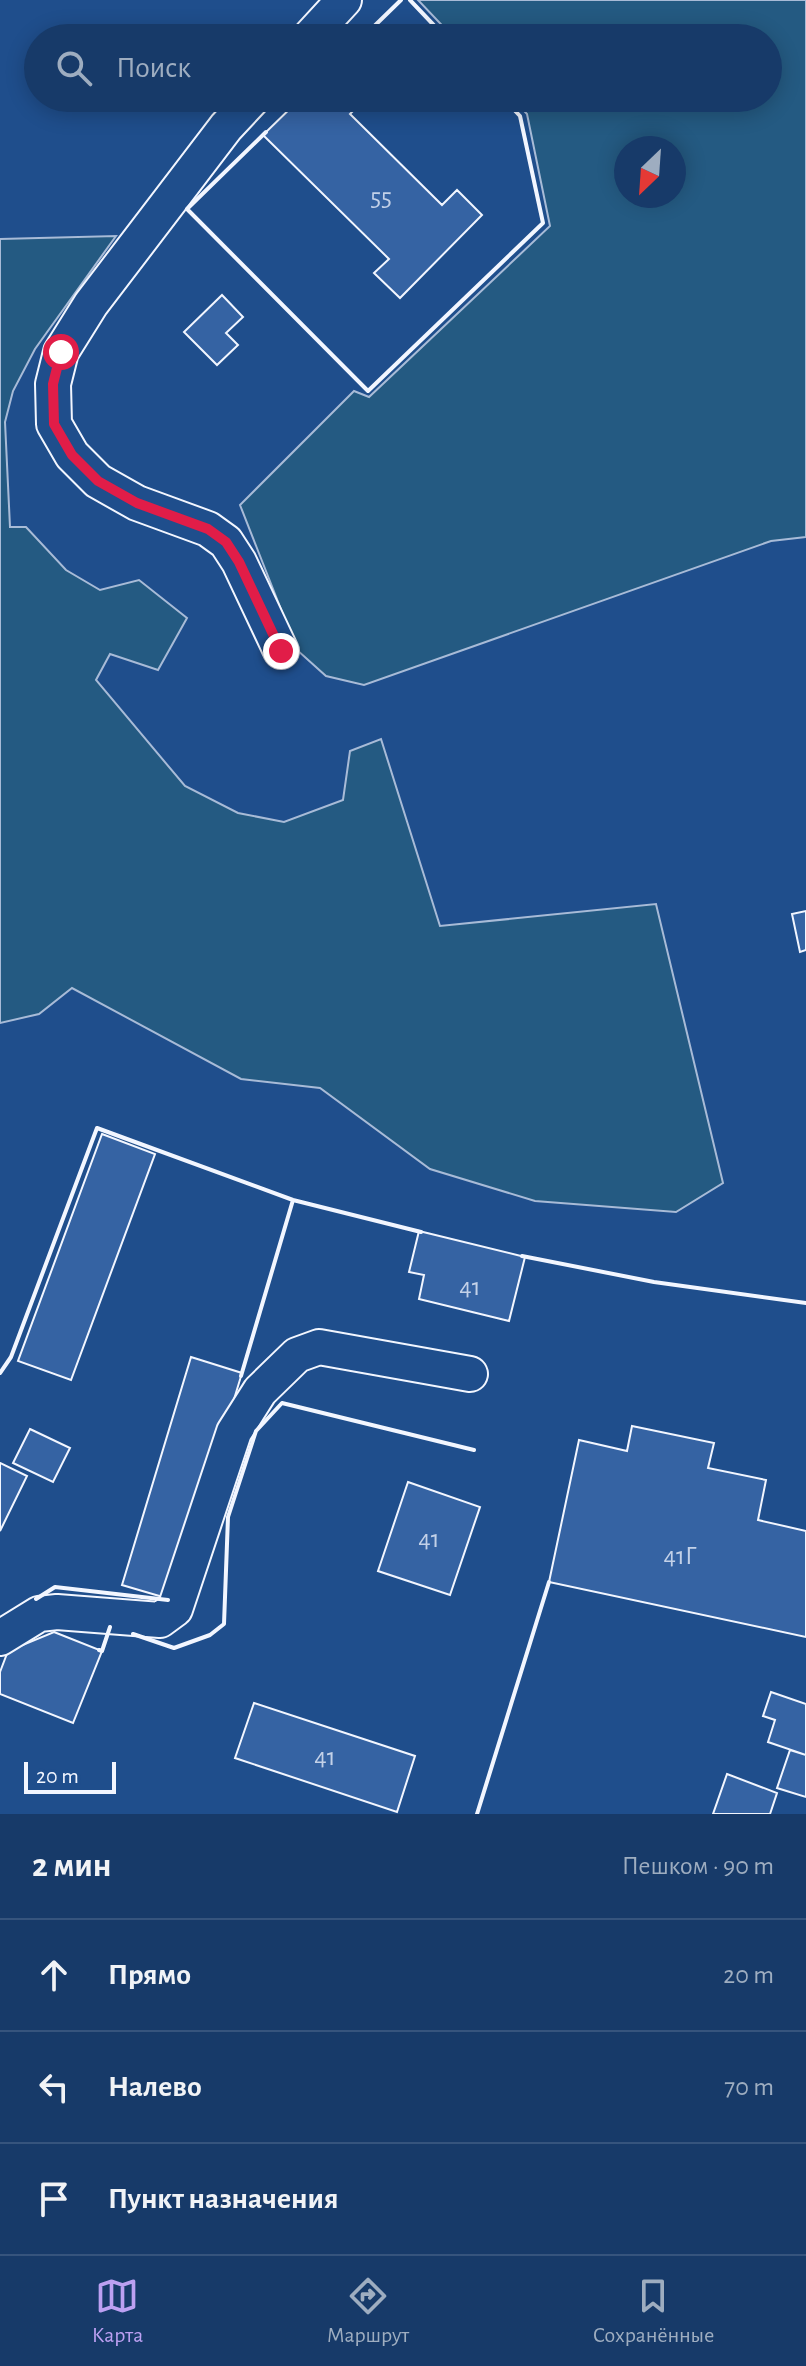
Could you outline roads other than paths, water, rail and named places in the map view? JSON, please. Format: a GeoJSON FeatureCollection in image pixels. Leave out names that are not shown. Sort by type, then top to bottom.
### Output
{"type":"FeatureCollection","features":[{"type":"Feature","properties":{"kind":"lane"},"geometry":{"type":"LineString","coordinates":[[322,24],[344,0]]}},
{"type":"Feature","properties":{"kind":"lane"},"geometry":{"type":"LineString","coordinates":[[241,112],[83,316],[61,352],[53,384],[54,424],[72,455],[98,481],[137,503],[208,529],[226,542],[239,562],[281,651]]}},
{"type":"Feature","properties":{"kind":"lane"},"geometry":{"type":"LineString","coordinates":[[0,1638],[39,1614],[57,1612],[160,1620],[175,1609],[234,1432],[260,1391],[297,1355],[319,1347],[470,1374]]}}]}
